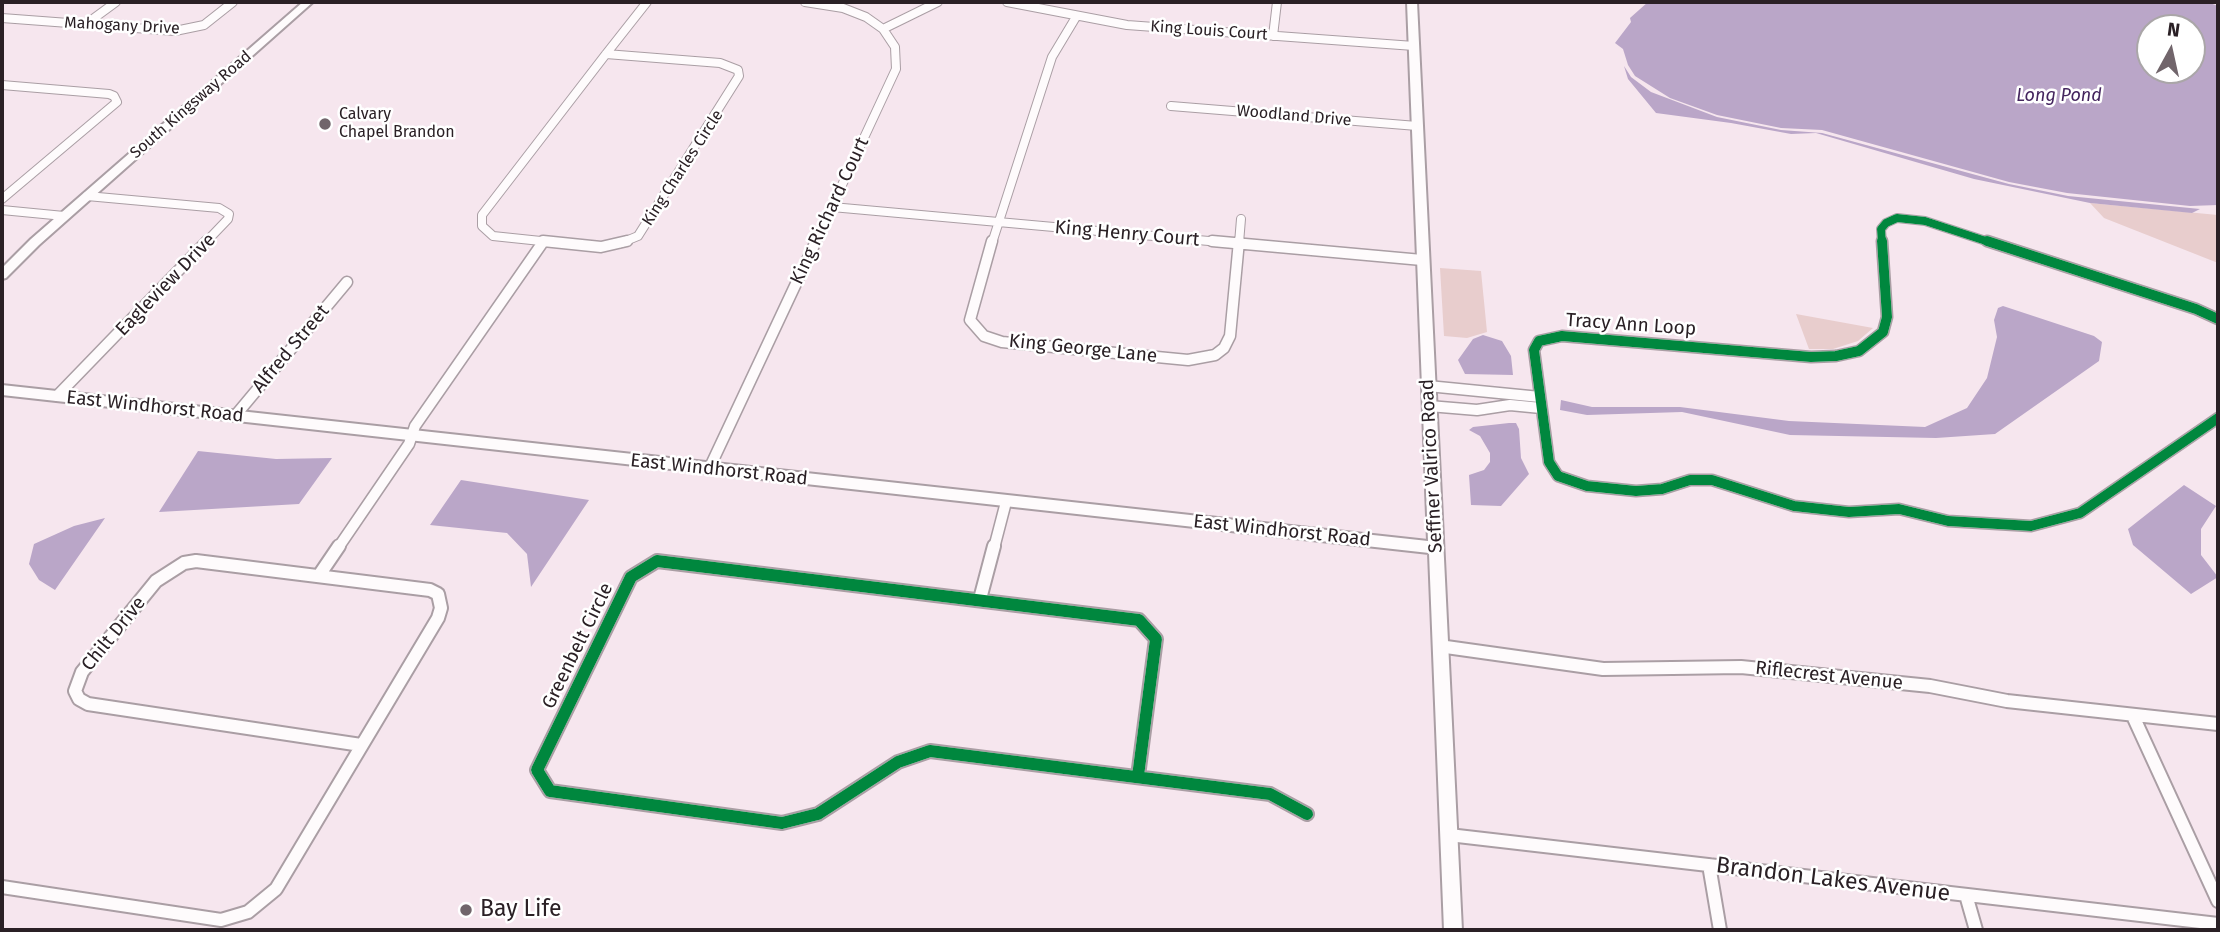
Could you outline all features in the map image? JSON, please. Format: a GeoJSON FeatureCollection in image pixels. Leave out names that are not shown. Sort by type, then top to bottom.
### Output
{"type":"FeatureCollection","features":[{"type":"Feature","properties":{"kind":"street"},"geometry":{"type":"LineString","coordinates":[[86,24],[116,2]]}},
{"type":"Feature","properties":{"kind":"street","name":"Mahogany Drive"},"geometry":{"type":"LineString","coordinates":[[2,18],[185,30],[204,24],[233,2]]}},
{"type":"Feature","properties":{"kind":"street","name":"South Kingsway Road"},"geometry":{"type":"LineString","coordinates":[[35,242],[309,2]]}},
{"type":"Feature","properties":{"kind":"street","name":"King Charles Circle"},"geometry":{"type":"LineString","coordinates":[[606,54],[720,63],[738,70],[739,76],[638,236],[601,247],[493,236],[480,221],[606,54],[647,2]]}},
{"type":"Feature","properties":{"kind":"street"},"geometry":{"type":"LineString","coordinates":[[805,2],[843,8],[866,17],[883,29],[938,2]]}},
{"type":"Feature","properties":{"kind":"street","name":"King Louis Court"},"geometry":{"type":"LineString","coordinates":[[1007,2],[1127,25],[1413,46]]}},
{"type":"Feature","properties":{"kind":"street"},"geometry":{"type":"LineString","coordinates":[[1273,36],[1277,2]]}},
{"type":"Feature","properties":{"kind":"street","name":"Seffner Valrico Road"},"geometry":{"type":"LineString","coordinates":[[1412,2],[1453,930]]}},
{"type":"Feature","properties":{"kind":"street","name":"King George Lane"},"geometry":{"type":"LineString","coordinates":[[1076,17],[1052,57],[998,222],[971,309],[970,320],[976,330],[1002,342],[1188,360],[1214,355],[1224,348],[1230,336],[1241,219]]}},
{"type":"Feature","properties":{"kind":"street","name":"King Richard Court"},"geometry":{"type":"LineString","coordinates":[[709,469],[896,69],[895,47],[883,29]]}},
{"type":"Feature","properties":{"kind":"street"},"geometry":{"type":"LineString","coordinates":[[2,85],[108,94],[114,96],[117,102],[2,199]]}},
{"type":"Feature","properties":{"kind":"street","name":"Woodland Drive"},"geometry":{"type":"LineString","coordinates":[[1171,106],[1417,126]]}},
{"type":"Feature","properties":{"kind":"street","name":"Eagleview Drive"},"geometry":{"type":"LineString","coordinates":[[57,396],[228,219],[229,214],[219,208],[87,196]]}},
{"type":"Feature","properties":{"kind":"street","name":"King Henry Court"},"geometry":{"type":"LineString","coordinates":[[832,207],[1422,260]]}},
{"type":"Feature","properties":{"kind":"street"},"geometry":{"type":"LineString","coordinates":[[2,210],[69,212]]}},
{"type":"Feature","properties":{"kind":"street","name":"Tracy Ann Loop"},"geometry":{"type":"LineString","coordinates":[[2218,319],[2196,309],[1925,221],[1897,219],[1886,223],[1881,229],[1887,317],[1883,332],[1875,342],[1859,351],[1836,356],[1811,357],[1562,335],[1539,341],[1534,350],[1549,461],[1558,475],[1579,485],[1636,491],[1662,489],[1690,480],[1712,480],[1794,506],[1849,512],[1899,509],[1948,522],[2031,526],[2080,513],[2218,418]]}},
{"type":"Feature","properties":{"kind":"street"},"geometry":{"type":"LineString","coordinates":[[2,267],[35,242]]}},
{"type":"Feature","properties":{"kind":"street"},"geometry":{"type":"LineString","coordinates":[[2,275],[35,242]]}},
{"type":"Feature","properties":{"kind":"street"},"geometry":{"type":"LineString","coordinates":[[320,574],[413,435],[415,426],[543,242]]}},
{"type":"Feature","properties":{"kind":"street","name":"Alfred Street"},"geometry":{"type":"LineString","coordinates":[[235,416],[347,282]]}},
{"type":"Feature","properties":{"kind":"street"},"geometry":{"type":"LineString","coordinates":[[1428,386],[1480,391],[1541,402]]}},
{"type":"Feature","properties":{"kind":"street","name":"East Windhorst Road"},"geometry":{"type":"LineString","coordinates":[[2,390],[1436,548]]}},
{"type":"Feature","properties":{"kind":"street"},"geometry":{"type":"LineString","coordinates":[[1480,391],[1483,409]]}},
{"type":"Feature","properties":{"kind":"street"},"geometry":{"type":"LineString","coordinates":[[1429,406],[1483,409],[1541,402]]}},
{"type":"Feature","properties":{"kind":"street"},"geometry":{"type":"LineString","coordinates":[[981,599],[1006,502]]}},
{"type":"Feature","properties":{"kind":"street","name":"Chilt Drive"},"geometry":{"type":"LineString","coordinates":[[2,887],[221,920],[234,919],[263,902],[276,889],[438,618],[441,600],[438,594],[430,590],[320,574],[196,561],[184,563],[156,582],[82,671],[75,691],[79,699],[88,704],[360,745]]}},
{"type":"Feature","properties":{"kind":"street","name":"Greenbelt Circle"},"geometry":{"type":"LineString","coordinates":[[1138,776],[1156,639],[1139,620],[657,561],[631,577],[537,770],[550,791],[782,823],[818,814],[898,762],[930,751],[1270,793],[1307,814]]}},
{"type":"Feature","properties":{"kind":"street","name":"Riflecrest Avenue"},"geometry":{"type":"LineString","coordinates":[[1439,646],[1603,668],[1741,667],[1930,686],[2007,701],[2218,724]]}},
{"type":"Feature","properties":{"kind":"street"},"geometry":{"type":"LineString","coordinates":[[2133,716],[2218,901]]}},
{"type":"Feature","properties":{"kind":"street","name":"Brandon Lakes Avenue"},"geometry":{"type":"LineString","coordinates":[[1449,835],[2218,925]]}},
{"type":"Feature","properties":{"kind":"street"},"geometry":{"type":"LineString","coordinates":[[1709,865],[1720,930]]}},
{"type":"Feature","properties":{"kind":"street"},"geometry":{"type":"LineString","coordinates":[[1966,895],[1976,930]]}},
{"type":"Feature","properties":{"kind":"shaded area"},"geometry":{"type":"Polygon","coordinates":[[[2090,203],[2218,215],[2218,263],[2104,218],[2090,203]]]}},
{"type":"Feature","properties":{"kind":"shaded area"},"geometry":{"type":"Polygon","coordinates":[[[1440,268],[1481,271],[1487,332],[1467,338],[1444,336],[1440,268]]]}},
{"type":"Feature","properties":{"kind":"shaded area"},"geometry":{"type":"Polygon","coordinates":[[[1796,314],[1873,328],[1858,341],[1833,349],[1809,349],[1796,314]]]}},
{"type":"Feature","properties":{"kind":"water","name":"Long Pond"},"geometry":{"type":"Polygon","coordinates":[[[1648,2],[2207,2],[2218,6],[2218,205],[2190,206],[2067,193],[2009,182],[1822,130],[1781,128],[1717,115],[1670,98],[1635,76],[1623,49],[1615,43],[1631,22],[1630,18],[1648,2]]]}},
{"type":"Feature","properties":{"kind":"water"},"geometry":{"type":"Polygon","coordinates":[[[1624,66],[1631,77],[1651,92],[1717,117],[1781,130],[1822,133],[2009,184],[2068,196],[2200,209],[2192,213],[2090,203],[1974,179],[1816,133],[1791,134],[1656,113],[1628,79],[1624,66]]]}},
{"type":"Feature","properties":{"kind":"water"},"geometry":{"type":"Polygon","coordinates":[[[2003,306],[2094,336],[2102,342],[2099,361],[1995,434],[1936,438],[1790,435],[1682,412],[1587,415],[1560,410],[1561,400],[1592,407],[1680,407],[1789,421],[1925,427],[1967,408],[1987,378],[1997,337],[1994,320],[1998,308],[2003,306]]]}},
{"type":"Feature","properties":{"kind":"water"},"geometry":{"type":"Polygon","coordinates":[[[1483,335],[1502,341],[1511,356],[1513,375],[1465,374],[1458,360],[1473,339],[1483,335]]]}},
{"type":"Feature","properties":{"kind":"water"},"geometry":{"type":"Polygon","coordinates":[[[1516,423],[1519,429],[1521,458],[1529,474],[1501,506],[1471,505],[1469,475],[1484,470],[1490,462],[1490,453],[1480,436],[1469,430],[1473,427],[1516,423]]]}},
{"type":"Feature","properties":{"kind":"water"},"geometry":{"type":"Polygon","coordinates":[[[198,451],[276,459],[332,458],[299,504],[159,512],[198,451]]]}},
{"type":"Feature","properties":{"kind":"water"},"geometry":{"type":"Polygon","coordinates":[[[461,480],[589,500],[531,587],[527,554],[507,533],[430,525],[461,480]]]}},
{"type":"Feature","properties":{"kind":"water"},"geometry":{"type":"Polygon","coordinates":[[[2184,485],[2216,506],[2201,529],[2201,555],[2218,577],[2191,594],[2133,545],[2128,529],[2184,485]]]}},
{"type":"Feature","properties":{"kind":"water"},"geometry":{"type":"Polygon","coordinates":[[[105,518],[55,590],[39,580],[29,564],[34,544],[74,526],[105,518]]]}},
{"type":"Feature","properties":{"kind":"cycle path"},"geometry":{"type":"LineString","coordinates":[[2218,319],[2196,309],[1925,221],[1897,218],[1886,223],[1881,229],[1887,317],[1883,332],[1859,351],[1836,356],[1811,357],[1562,336],[1545,338],[1539,341],[1534,350],[1549,462],[1558,476],[1587,486],[1636,491],[1662,489],[1690,480],[1712,480],[1794,506],[1849,512],[1899,509],[1948,521],[2031,526],[2080,513],[2218,418]]}},
{"type":"Feature","properties":{"kind":"cycle path"},"geometry":{"type":"LineString","coordinates":[[1138,776],[1156,639],[1139,620],[657,561],[631,577],[537,770],[550,791],[782,823],[818,814],[898,762],[930,751],[1270,794],[1307,814]]}},
{"type":"Feature","properties":{"kind":"place","name":"Calvary Chapel Brandon"},"geometry":{"type":"Point","coordinates":[325,124]}},
{"type":"Feature","properties":{"kind":"place","name":"Bay Life"},"geometry":{"type":"Point","coordinates":[466,910]}}]}
